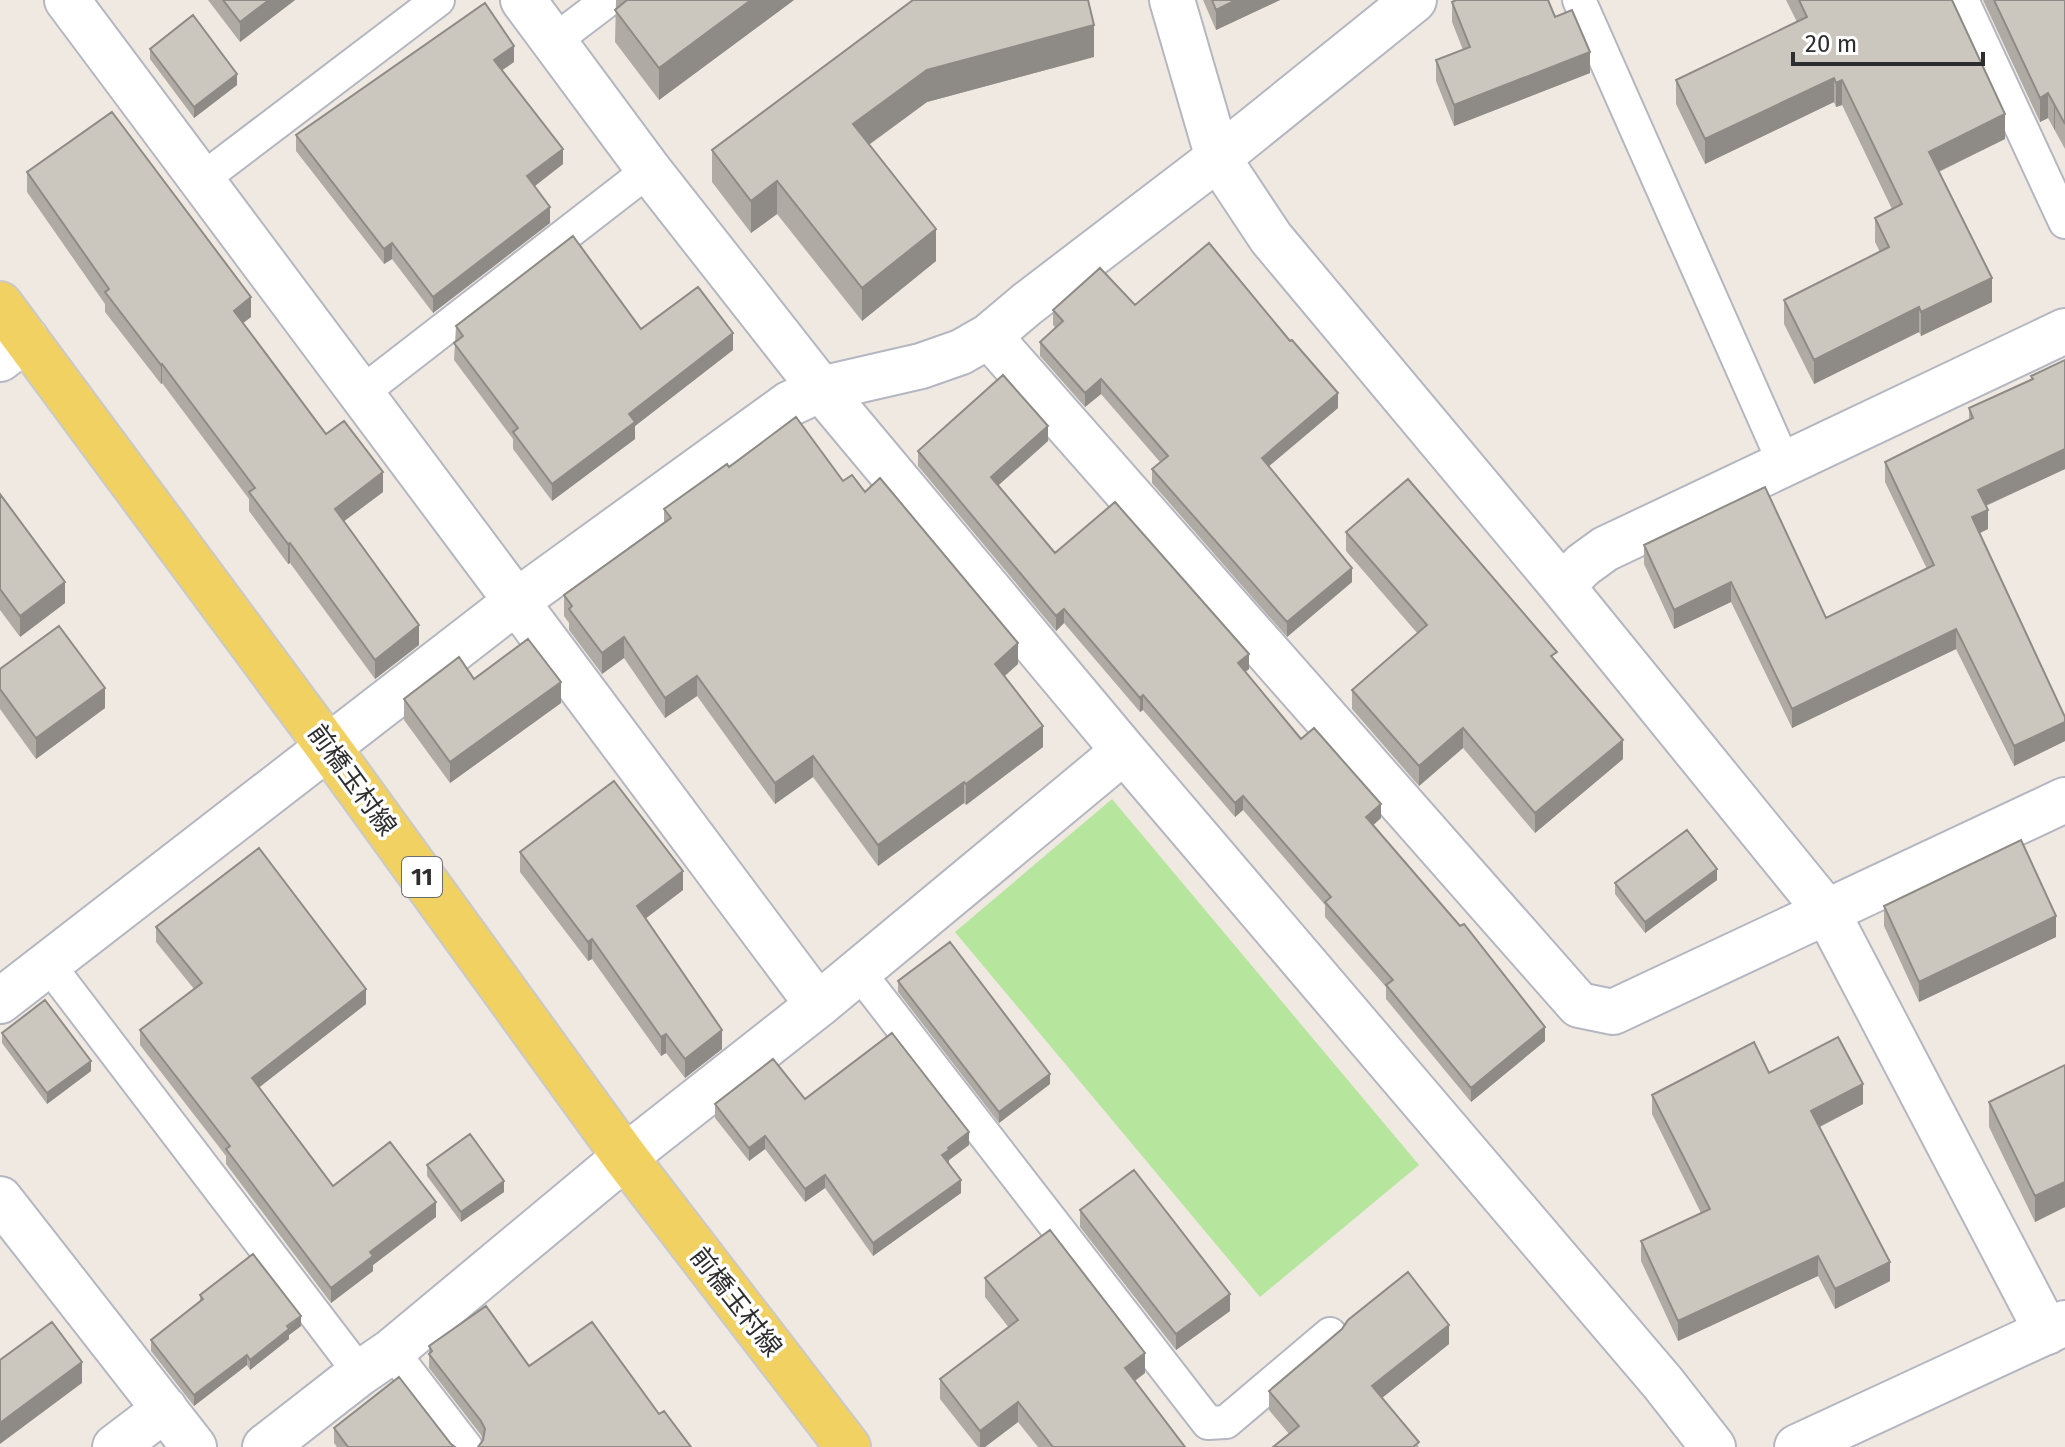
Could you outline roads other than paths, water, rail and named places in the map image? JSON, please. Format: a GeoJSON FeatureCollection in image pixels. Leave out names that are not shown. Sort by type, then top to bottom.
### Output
{"type":"FeatureCollection","features":[{"type":"Feature","properties":{"kind":"main road","name":"前橋玉村線"},"geometry":{"type":"LineString","coordinates":[[0,304],[13,349],[328,747],[625,1157],[848,1447]]}},
{"type":"Feature","properties":{"kind":"street"},"geometry":{"type":"LineString","coordinates":[[67,0],[818,1005]]}},
{"type":"Feature","properties":{"kind":"street"},"geometry":{"type":"LineString","coordinates":[[523,0],[649,170],[821,389],[1124,751],[1642,1358],[1713,1447]]}},
{"type":"Feature","properties":{"kind":"street"},"geometry":{"type":"LineString","coordinates":[[1172,0],[1218,158],[1271,238],[1562,586],[1827,912],[2056,1328],[1797,1447]]}},
{"type":"Feature","properties":{"kind":"street"},"geometry":{"type":"LineString","coordinates":[[0,1001],[517,601],[789,404],[821,389],[921,366],[961,352],[989,336],[1414,0]]}},
{"type":"Feature","properties":{"kind":"street"},"geometry":{"type":"LineString","coordinates":[[1562,586],[1605,549],[2065,331]]}},
{"type":"Feature","properties":{"kind":"street"},"geometry":{"type":"LineString","coordinates":[[989,336],[1579,1005],[1613,1012],[2065,800]]}},
{"type":"Feature","properties":{"kind":"street"},"geometry":{"type":"LineString","coordinates":[[265,1447],[376,1362],[625,1157],[818,1005],[1124,751]]}},
{"type":"Feature","properties":{"kind":"street"},"geometry":{"type":"LineString","coordinates":[[0,1199],[194,1447]]}},
{"type":"Feature","properties":{"kind":"street"},"geometry":{"type":"LineString","coordinates":[[115,1447],[165,1409]]}},
{"type":"Feature","properties":{"kind":"lane"},"geometry":{"type":"LineString","coordinates":[[201,180],[438,0]]}},
{"type":"Feature","properties":{"kind":"lane"},"geometry":{"type":"LineString","coordinates":[[554,41],[608,0]]}},
{"type":"Feature","properties":{"kind":"lane"},"geometry":{"type":"LineString","coordinates":[[1579,0],[1784,463]]}},
{"type":"Feature","properties":{"kind":"lane"},"geometry":{"type":"LineString","coordinates":[[1962,0],[2065,222]]}},
{"type":"Feature","properties":{"kind":"lane"},"geometry":{"type":"LineString","coordinates":[[360,394],[649,170]]}},
{"type":"Feature","properties":{"kind":"lane"},"geometry":{"type":"LineString","coordinates":[[48,964],[376,1362],[466,1447]]}},
{"type":"Feature","properties":{"kind":"lane"},"geometry":{"type":"LineString","coordinates":[[858,971],[1208,1423],[1226,1422],[1330,1334]]}}]}
